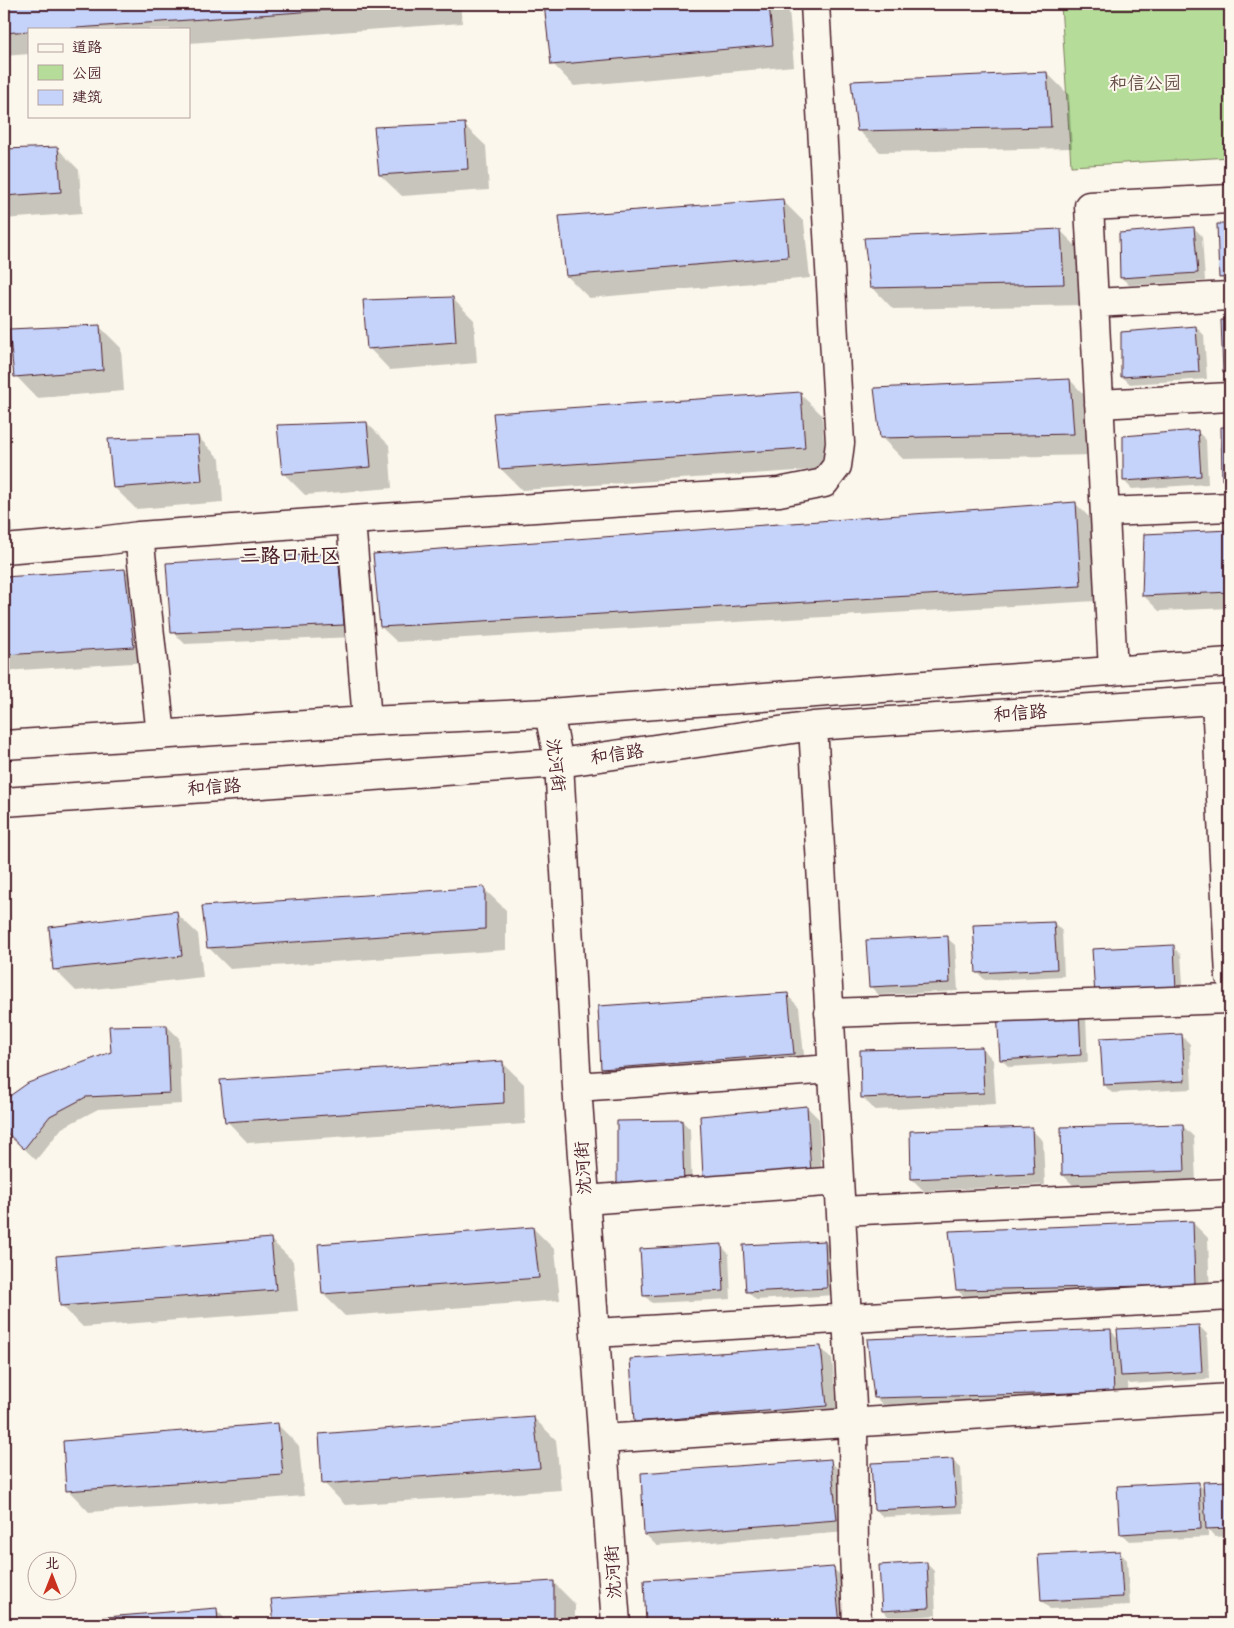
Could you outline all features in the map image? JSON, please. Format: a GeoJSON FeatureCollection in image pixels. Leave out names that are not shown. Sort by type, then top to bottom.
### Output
{"type":"FeatureCollection","features":[{"type":"Feature","properties":{"kind":"street"},"geometry":{"type":"LineString","coordinates":[[4,549],[100,542],[139,536],[351,520],[778,492],[824,483],[837,466],[840,443],[815,4]]}},
{"type":"Feature","properties":{"kind":"street"},"geometry":{"type":"LineString","coordinates":[[1113,671],[1089,206],[1230,198]]}},
{"type":"Feature","properties":{"kind":"street"},"geometry":{"type":"LineString","coordinates":[[1094,303],[1230,296]]}},
{"type":"Feature","properties":{"kind":"street"},"geometry":{"type":"LineString","coordinates":[[1099,404],[1230,397]]}},
{"type":"Feature","properties":{"kind":"street"},"geometry":{"type":"LineString","coordinates":[[1105,512],[1230,507]]}},
{"type":"Feature","properties":{"kind":"street"},"geometry":{"type":"LineString","coordinates":[[351,520],[367,721]]}},
{"type":"Feature","properties":{"kind":"street"},"geometry":{"type":"LineString","coordinates":[[139,536],[162,735]]}},
{"type":"Feature","properties":{"kind":"street","name":"和信路"},"geometry":{"type":"LineString","coordinates":[[4,745],[367,721],[549,713],[1230,662]]}},
{"type":"Feature","properties":{"kind":"street"},"geometry":{"type":"LineString","coordinates":[[1223,699],[1230,978]]}},
{"type":"Feature","properties":{"kind":"street","name":"和信路"},"geometry":{"type":"LineString","coordinates":[[4,802],[558,763],[813,726],[1223,699]]}},
{"type":"Feature","properties":{"kind":"street","name":"沈河街"},"geometry":{"type":"LineString","coordinates":[[549,713],[558,763],[577,1086],[616,1624]]}},
{"type":"Feature","properties":{"kind":"street"},"geometry":{"type":"LineString","coordinates":[[813,726],[853,1423],[854,1552],[857,1624]]}},
{"type":"Feature","properties":{"kind":"street"},"geometry":{"type":"LineString","coordinates":[[829,1013],[1230,999]]}},
{"type":"Feature","properties":{"kind":"street"},"geometry":{"type":"LineString","coordinates":[[577,1086],[832,1069]]}},
{"type":"Feature","properties":{"kind":"street"},"geometry":{"type":"LineString","coordinates":[[586,1200],[839,1181]]}},
{"type":"Feature","properties":{"kind":"street"},"geometry":{"type":"LineString","coordinates":[[841,1212],[1230,1193]]}},
{"type":"Feature","properties":{"kind":"street"},"geometry":{"type":"LineString","coordinates":[[595,1333],[1230,1296]]}},
{"type":"Feature","properties":{"kind":"street"},"geometry":{"type":"LineString","coordinates":[[603,1439],[1230,1398]]}},
{"type":"Feature","properties":{"kind":"green space","name":"和信公园"},"geometry":{"type":"Polygon","coordinates":[[[1061,4],[1230,4],[1230,157],[1071,166],[1061,4]]]}},
{"type":"Feature","properties":{"kind":"building"},"geometry":{"type":"Polygon","coordinates":[[[4,4],[413,4],[77,28],[28,28],[28,31],[4,33],[4,4]]]}},
{"type":"Feature","properties":{"kind":"building"},"geometry":{"type":"Polygon","coordinates":[[[544,4],[769,4],[773,45],[551,65],[544,4]]]}},
{"type":"Feature","properties":{"kind":"building"},"geometry":{"type":"Polygon","coordinates":[[[1047,72],[1051,127],[857,131],[851,81],[1047,72]]]}},
{"type":"Feature","properties":{"kind":"building"},"geometry":{"type":"Polygon","coordinates":[[[465,123],[468,169],[379,175],[374,127],[465,123]]]}},
{"type":"Feature","properties":{"kind":"building"},"geometry":{"type":"Polygon","coordinates":[[[58,147],[61,192],[4,196],[4,149],[58,147]]]}},
{"type":"Feature","properties":{"kind":"building"},"geometry":{"type":"Polygon","coordinates":[[[783,199],[788,257],[566,276],[559,216],[783,199]]]}},
{"type":"Feature","properties":{"kind":"building"},"geometry":{"type":"Polygon","coordinates":[[[1217,224],[1230,224],[1230,277],[1219,278],[1217,224]]]}},
{"type":"Feature","properties":{"kind":"building"},"geometry":{"type":"Polygon","coordinates":[[[1194,227],[1198,273],[1120,278],[1119,233],[1194,227]]]}},
{"type":"Feature","properties":{"kind":"building"},"geometry":{"type":"Polygon","coordinates":[[[1061,229],[1064,284],[870,288],[864,238],[1061,229]]]}},
{"type":"Feature","properties":{"kind":"building"},"geometry":{"type":"Polygon","coordinates":[[[453,297],[456,342],[367,349],[363,300],[453,297]]]}},
{"type":"Feature","properties":{"kind":"building"},"geometry":{"type":"Polygon","coordinates":[[[1221,320],[1230,320],[1230,373],[1223,373],[1221,320]]]}},
{"type":"Feature","properties":{"kind":"building"},"geometry":{"type":"Polygon","coordinates":[[[100,325],[103,370],[14,377],[9,329],[100,325]]]}},
{"type":"Feature","properties":{"kind":"building"},"geometry":{"type":"Polygon","coordinates":[[[1196,326],[1199,372],[1121,377],[1121,332],[1196,326]]]}},
{"type":"Feature","properties":{"kind":"building"},"geometry":{"type":"Polygon","coordinates":[[[1070,379],[1074,434],[880,438],[874,388],[1070,379]]]}},
{"type":"Feature","properties":{"kind":"building"},"geometry":{"type":"Polygon","coordinates":[[[801,392],[805,448],[499,469],[493,413],[801,392]]]}},
{"type":"Feature","properties":{"kind":"building"},"geometry":{"type":"Polygon","coordinates":[[[367,422],[371,467],[282,474],[277,425],[367,422]]]}},
{"type":"Feature","properties":{"kind":"building"},"geometry":{"type":"Polygon","coordinates":[[[1221,427],[1230,427],[1230,480],[1222,480],[1221,427]]]}},
{"type":"Feature","properties":{"kind":"building"},"geometry":{"type":"Polygon","coordinates":[[[1198,430],[1201,476],[1123,481],[1123,436],[1198,430]]]}},
{"type":"Feature","properties":{"kind":"building"},"geometry":{"type":"Polygon","coordinates":[[[198,436],[202,481],[113,488],[108,439],[198,436]]]}},
{"type":"Feature","properties":{"kind":"building"},"geometry":{"type":"Polygon","coordinates":[[[1076,502],[1081,586],[380,627],[373,554],[1076,502]]]}},
{"type":"Feature","properties":{"kind":"building"},"geometry":{"type":"Polygon","coordinates":[[[1230,530],[1230,592],[1142,596],[1144,534],[1230,530]]]}},
{"type":"Feature","properties":{"kind":"building"},"geometry":{"type":"Polygon","coordinates":[[[338,553],[344,625],[171,633],[166,563],[338,553]]]}},
{"type":"Feature","properties":{"kind":"building"},"geometry":{"type":"Polygon","coordinates":[[[125,569],[134,647],[4,655],[4,577],[125,569]]]}},
{"type":"Feature","properties":{"kind":"building"},"geometry":{"type":"Polygon","coordinates":[[[485,887],[485,929],[207,948],[202,906],[485,887]]]}},
{"type":"Feature","properties":{"kind":"building"},"geometry":{"type":"Polygon","coordinates":[[[177,911],[182,956],[53,970],[49,927],[177,911]]]}},
{"type":"Feature","properties":{"kind":"building"},"geometry":{"type":"Polygon","coordinates":[[[1054,922],[1057,969],[976,973],[973,925],[1054,922]]]}},
{"type":"Feature","properties":{"kind":"building"},"geometry":{"type":"Polygon","coordinates":[[[948,936],[950,983],[869,987],[866,940],[948,936]]]}},
{"type":"Feature","properties":{"kind":"building"},"geometry":{"type":"Polygon","coordinates":[[[1174,945],[1176,992],[1095,996],[1092,949],[1174,945]]]}},
{"type":"Feature","properties":{"kind":"building"},"geometry":{"type":"Polygon","coordinates":[[[788,993],[794,1054],[601,1069],[598,1006],[788,993]]]}},
{"type":"Feature","properties":{"kind":"building"},"geometry":{"type":"Polygon","coordinates":[[[1079,1008],[1081,1055],[1000,1060],[997,1012],[1079,1008]]]}},
{"type":"Feature","properties":{"kind":"building"},"geometry":{"type":"Polygon","coordinates":[[[167,1025],[170,1093],[86,1097],[50,1116],[24,1149],[4,1130],[4,1100],[28,1083],[111,1052],[109,1026],[167,1025]]]}},
{"type":"Feature","properties":{"kind":"building"},"geometry":{"type":"Polygon","coordinates":[[[1182,1034],[1185,1081],[1103,1085],[1100,1038],[1182,1034]]]}},
{"type":"Feature","properties":{"kind":"building"},"geometry":{"type":"Polygon","coordinates":[[[982,1047],[984,1093],[861,1098],[860,1050],[982,1047]]]}},
{"type":"Feature","properties":{"kind":"building"},"geometry":{"type":"Polygon","coordinates":[[[503,1061],[504,1103],[225,1122],[220,1080],[503,1061]]]}},
{"type":"Feature","properties":{"kind":"building"},"geometry":{"type":"Polygon","coordinates":[[[807,1106],[811,1174],[703,1177],[700,1116],[807,1106]]]}},
{"type":"Feature","properties":{"kind":"building"},"geometry":{"type":"Polygon","coordinates":[[[682,1120],[684,1187],[617,1185],[617,1121],[682,1120]]]}},
{"type":"Feature","properties":{"kind":"building"},"geometry":{"type":"Polygon","coordinates":[[[1183,1124],[1185,1171],[1062,1175],[1061,1127],[1183,1124]]]}},
{"type":"Feature","properties":{"kind":"building"},"geometry":{"type":"Polygon","coordinates":[[[1032,1127],[1034,1174],[911,1179],[910,1131],[1032,1127]]]}},
{"type":"Feature","properties":{"kind":"building"},"geometry":{"type":"Polygon","coordinates":[[[1193,1221],[1195,1285],[956,1290],[949,1231],[1193,1221]]]}},
{"type":"Feature","properties":{"kind":"building"},"geometry":{"type":"Polygon","coordinates":[[[533,1227],[539,1278],[322,1294],[318,1244],[533,1227]]]}},
{"type":"Feature","properties":{"kind":"building"},"geometry":{"type":"Polygon","coordinates":[[[271,1238],[276,1290],[60,1306],[56,1256],[271,1238]]]}},
{"type":"Feature","properties":{"kind":"building"},"geometry":{"type":"Polygon","coordinates":[[[825,1241],[827,1288],[746,1292],[743,1245],[825,1241]]]}},
{"type":"Feature","properties":{"kind":"building"},"geometry":{"type":"Polygon","coordinates":[[[722,1244],[724,1291],[643,1296],[640,1249],[722,1244]]]}},
{"type":"Feature","properties":{"kind":"building"},"geometry":{"type":"Polygon","coordinates":[[[1199,1325],[1202,1372],[1121,1376],[1117,1329],[1199,1325]]]}},
{"type":"Feature","properties":{"kind":"building"},"geometry":{"type":"Polygon","coordinates":[[[1111,1329],[1114,1392],[874,1398],[867,1339],[1111,1329]]]}},
{"type":"Feature","properties":{"kind":"building"},"geometry":{"type":"Polygon","coordinates":[[[821,1346],[827,1406],[634,1422],[630,1359],[821,1346]]]}},
{"type":"Feature","properties":{"kind":"building"},"geometry":{"type":"Polygon","coordinates":[[[534,1417],[540,1468],[322,1484],[319,1434],[534,1417]]]}},
{"type":"Feature","properties":{"kind":"building"},"geometry":{"type":"Polygon","coordinates":[[[278,1423],[283,1475],[66,1491],[63,1441],[278,1423]]]}},
{"type":"Feature","properties":{"kind":"building"},"geometry":{"type":"Polygon","coordinates":[[[831,1459],[837,1520],[644,1535],[641,1473],[831,1459]]]}},
{"type":"Feature","properties":{"kind":"building"},"geometry":{"type":"Polygon","coordinates":[[[953,1459],[956,1506],[874,1510],[871,1463],[953,1459]]]}},
{"type":"Feature","properties":{"kind":"building"},"geometry":{"type":"Polygon","coordinates":[[[1230,1481],[1230,1528],[1206,1529],[1203,1482],[1230,1481]]]}},
{"type":"Feature","properties":{"kind":"building"},"geometry":{"type":"Polygon","coordinates":[[[1199,1482],[1201,1529],[1120,1534],[1117,1486],[1199,1482]]]}},
{"type":"Feature","properties":{"kind":"building"},"geometry":{"type":"Polygon","coordinates":[[[1120,1551],[1123,1597],[1041,1601],[1038,1555],[1120,1551]]]}},
{"type":"Feature","properties":{"kind":"building"},"geometry":{"type":"Polygon","coordinates":[[[927,1562],[929,1608],[882,1611],[879,1565],[927,1562]]]}},
{"type":"Feature","properties":{"kind":"building"},"geometry":{"type":"Polygon","coordinates":[[[834,1567],[840,1624],[646,1624],[644,1580],[834,1567]]]}},
{"type":"Feature","properties":{"kind":"building"},"geometry":{"type":"Polygon","coordinates":[[[554,1581],[554,1622],[528,1624],[274,1624],[271,1599],[554,1581]]]}},
{"type":"Feature","properties":{"kind":"building"},"geometry":{"type":"Polygon","coordinates":[[[217,1608],[218,1624],[20,1624],[217,1608]]]}},
{"type":"Feature","properties":{"kind":"building"},"geometry":{"type":"Polygon","coordinates":[[[1230,1619],[1230,1624],[1195,1624],[1195,1621],[1230,1619]]]}},
{"type":"Feature","properties":{"kind":"district","name":"三路口社区"},"geometry":{"type":"Point","coordinates":[290,555]}}]}
